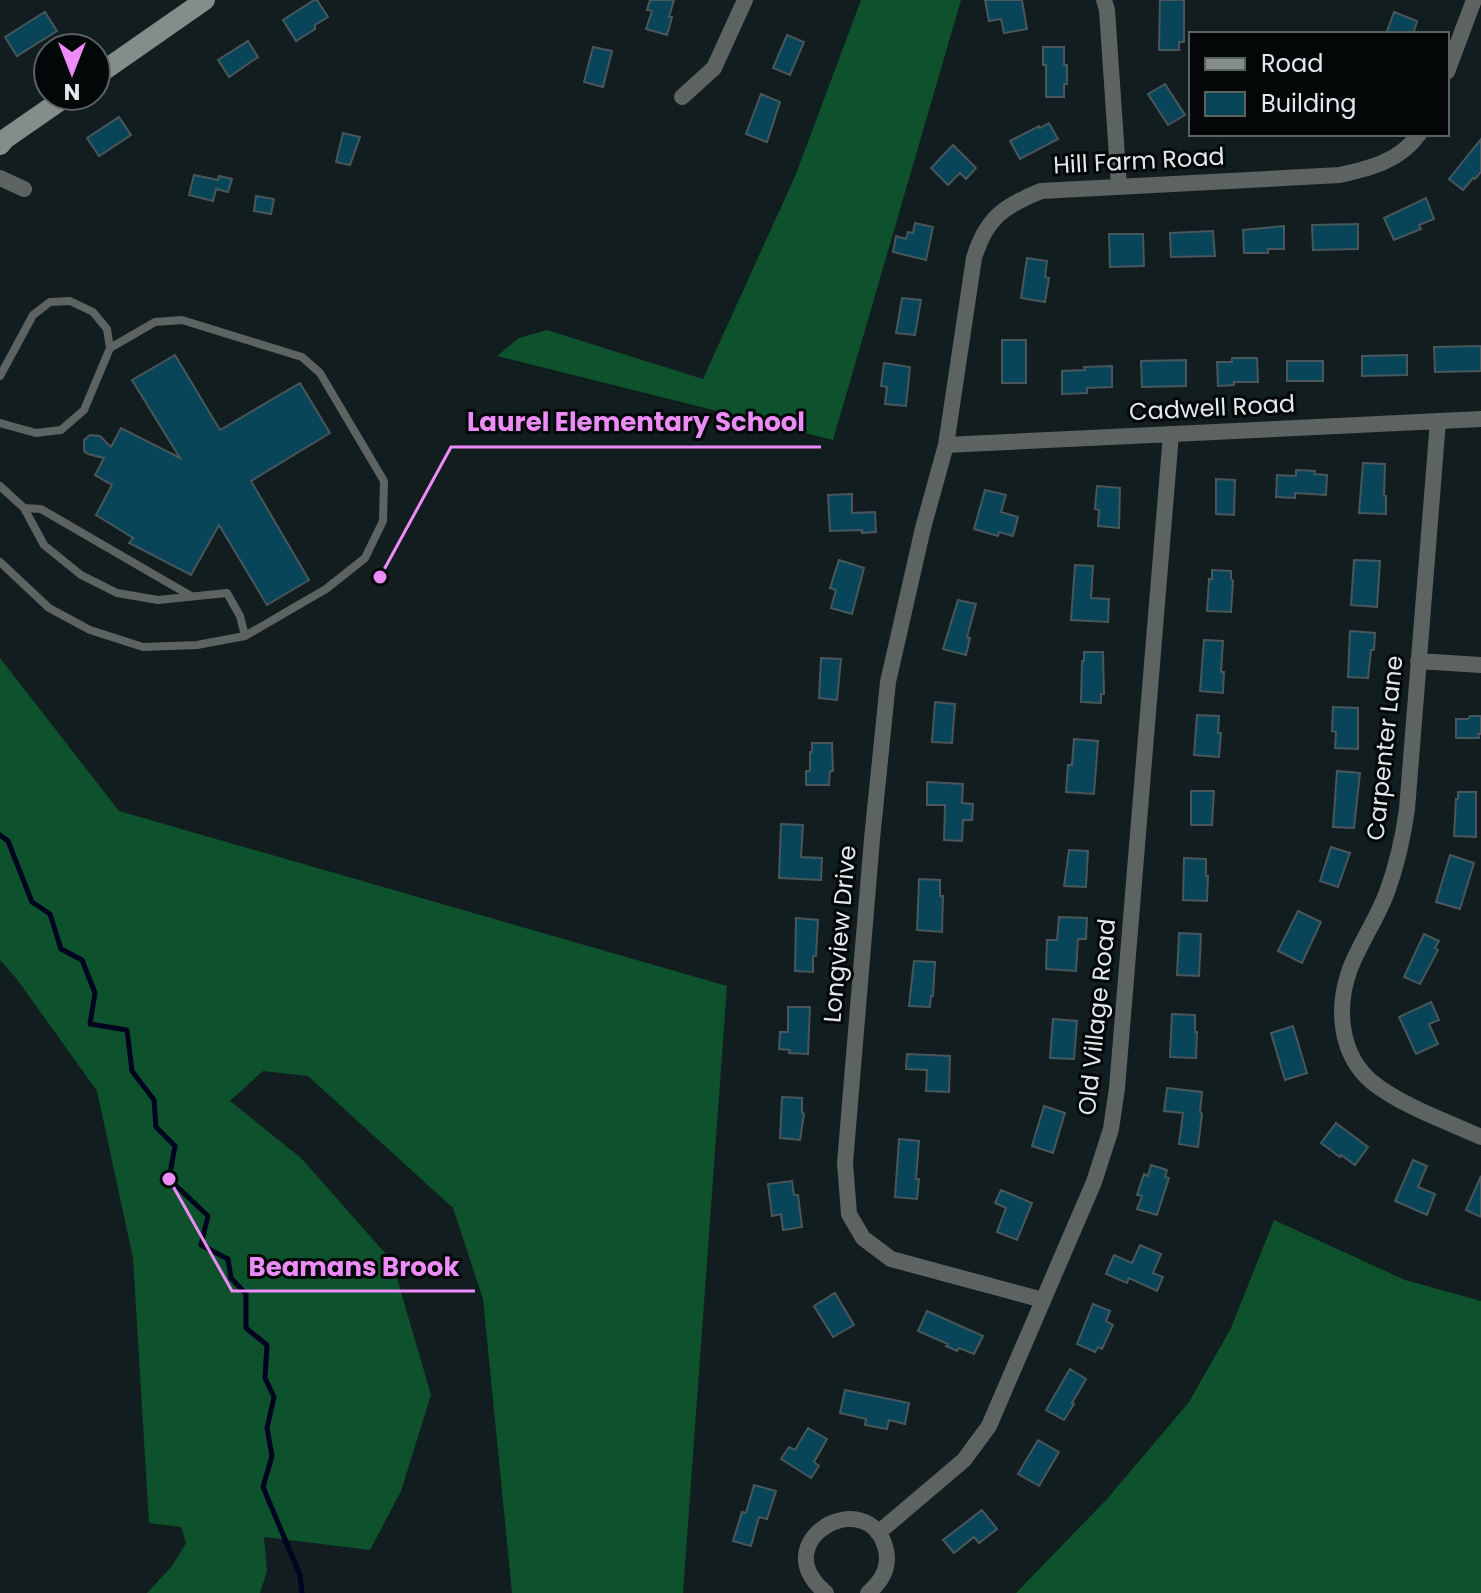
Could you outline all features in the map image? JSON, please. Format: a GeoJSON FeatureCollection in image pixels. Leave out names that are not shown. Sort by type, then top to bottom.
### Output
{"type":"FeatureCollection","features":[{"type":"Feature","properties":{"kind":"street"},"geometry":{"type":"LineString","coordinates":[[112,65],[205,0]]}},
{"type":"Feature","properties":{"kind":"street"},"geometry":{"type":"LineString","coordinates":[[682,97],[714,68],[745,0]]}},
{"type":"Feature","properties":{"kind":"street"},"geometry":{"type":"LineString","coordinates":[[1104,0],[1119,186]]}},
{"type":"Feature","properties":{"kind":"street"},"geometry":{"type":"LineString","coordinates":[[1449,67],[1474,0]]}},
{"type":"Feature","properties":{"kind":"street"},"geometry":{"type":"LineString","coordinates":[[0,145],[44,112]]}},
{"type":"Feature","properties":{"kind":"street","name":"Hill Farm Road"},"geometry":{"type":"LineString","coordinates":[[946,445],[974,258],[980,239],[996,216],[1016,201],[1041,191],[1340,175],[1369,169],[1391,160],[1418,136]]}},
{"type":"Feature","properties":{"kind":"street"},"geometry":{"type":"LineString","coordinates":[[0,178],[24,189]]}},
{"type":"Feature","properties":{"kind":"street","name":"Cadwell Road"},"geometry":{"type":"LineString","coordinates":[[946,445],[1481,419]]}},
{"type":"Feature","properties":{"kind":"street","name":"Carpenter Lane"},"geometry":{"type":"LineString","coordinates":[[1438,421],[1407,809],[1401,848],[1387,893],[1350,970],[1342,1003],[1343,1030],[1356,1063],[1371,1081],[1397,1099],[1481,1137]]}},
{"type":"Feature","properties":{"kind":"street","name":"Old Village Road"},"geometry":{"type":"LineString","coordinates":[[878,1533],[964,1460],[989,1426],[1094,1182],[1111,1129],[1117,1088],[1171,434]]}},
{"type":"Feature","properties":{"kind":"street","name":"Longview Drive"},"geometry":{"type":"LineString","coordinates":[[946,445],[923,528],[888,682],[845,1163],[849,1214],[863,1238],[891,1259],[1043,1300]]}},
{"type":"Feature","properties":{"kind":"street"},"geometry":{"type":"LineString","coordinates":[[1418,661],[1481,665]]}},
{"type":"Feature","properties":{"kind":"street"},"geometry":{"type":"LineString","coordinates":[[826,1593],[810,1575],[806,1562],[807,1550],[821,1528],[844,1519],[869,1525],[885,1546],[885,1573],[868,1593]]}},
{"type":"Feature","properties":{"kind":"lane"},"geometry":{"type":"LineString","coordinates":[[0,376],[33,315],[50,302],[70,301],[93,312],[107,329],[110,348],[84,410],[61,430],[36,433],[0,423]]}},
{"type":"Feature","properties":{"kind":"lane"},"geometry":{"type":"LineString","coordinates":[[0,562],[49,608],[90,630],[143,647],[197,645],[245,636],[326,589],[365,558],[383,521],[384,481],[320,373],[302,357],[182,320],[155,322],[110,348]]}},
{"type":"Feature","properties":{"kind":"lane"},"geometry":{"type":"LineString","coordinates":[[0,486],[24,508],[44,545],[81,575],[117,593],[158,600],[227,593],[240,616],[245,636]]}},
{"type":"Feature","properties":{"kind":"lane"},"geometry":{"type":"LineString","coordinates":[[24,508],[41,509],[191,596]]}},
{"type":"Feature","properties":{"kind":"green space"},"geometry":{"type":"Polygon","coordinates":[[[861,0],[961,0],[833,440],[497,356],[519,338],[547,330],[703,379],[796,174],[861,0]]]}},
{"type":"Feature","properties":{"kind":"green space"},"geometry":{"type":"Polygon","coordinates":[[[0,658],[119,811],[727,986],[683,1593],[512,1593],[483,1299],[453,1208],[308,1076],[263,1071],[230,1101],[301,1158],[392,1261],[431,1395],[401,1491],[370,1550],[264,1537],[267,1571],[260,1593],[147,1593],[172,1566],[186,1543],[181,1527],[149,1523],[133,1258],[97,1091],[0,960],[0,658]]]}},
{"type":"Feature","properties":{"kind":"green space"},"geometry":{"type":"Polygon","coordinates":[[[1274,1220],[1405,1280],[1481,1301],[1481,1593],[1016,1593],[1107,1499],[1189,1402],[1231,1328],[1274,1220]]]}},
{"type":"Feature","properties":{"kind":"building"},"geometry":{"type":"Polygon","coordinates":[[[314,0],[328,17],[296,41],[283,20],[314,0]]]}},
{"type":"Feature","properties":{"kind":"building"},"geometry":{"type":"Polygon","coordinates":[[[650,0],[674,0],[667,35],[646,29],[652,11],[647,10],[650,0]]]}},
{"type":"Feature","properties":{"kind":"building"},"geometry":{"type":"Polygon","coordinates":[[[985,0],[1022,0],[1027,29],[1004,33],[1001,19],[989,21],[985,0]]]}},
{"type":"Feature","properties":{"kind":"building"},"geometry":{"type":"Polygon","coordinates":[[[1160,0],[1184,0],[1184,42],[1179,42],[1179,50],[1159,50],[1160,0]]]}},
{"type":"Feature","properties":{"kind":"building"},"geometry":{"type":"Polygon","coordinates":[[[45,12],[57,31],[32,32],[32,47],[17,56],[5,37],[45,12]]]}},
{"type":"Feature","properties":{"kind":"building"},"geometry":{"type":"Polygon","coordinates":[[[1394,12],[1417,21],[1414,32],[1387,32],[1394,12]]]}},
{"type":"Feature","properties":{"kind":"building"},"geometry":{"type":"Polygon","coordinates":[[[787,35],[804,42],[790,75],[773,68],[787,35]]]}},
{"type":"Feature","properties":{"kind":"building"},"geometry":{"type":"Polygon","coordinates":[[[248,41],[258,57],[229,77],[218,60],[248,41]]]}},
{"type":"Feature","properties":{"kind":"building"},"geometry":{"type":"Polygon","coordinates":[[[593,47],[612,51],[603,87],[584,82],[593,47]]]}},
{"type":"Feature","properties":{"kind":"building"},"geometry":{"type":"Polygon","coordinates":[[[1043,47],[1064,47],[1067,84],[1064,84],[1064,97],[1046,97],[1043,47]]]}},
{"type":"Feature","properties":{"kind":"building"},"geometry":{"type":"Polygon","coordinates":[[[1165,84],[1185,115],[1168,125],[1148,94],[1165,84]]]}},
{"type":"Feature","properties":{"kind":"building"},"geometry":{"type":"Polygon","coordinates":[[[761,94],[780,102],[767,142],[746,134],[761,94]]]}},
{"type":"Feature","properties":{"kind":"building"},"geometry":{"type":"Polygon","coordinates":[[[119,117],[131,135],[99,156],[87,138],[119,117]]]}},
{"type":"Feature","properties":{"kind":"building"},"geometry":{"type":"Polygon","coordinates":[[[1049,123],[1058,139],[1020,159],[1010,141],[1049,123]]]}},
{"type":"Feature","properties":{"kind":"building"},"geometry":{"type":"Polygon","coordinates":[[[343,133],[360,137],[350,165],[336,162],[343,133]]]}},
{"type":"Feature","properties":{"kind":"building"},"geometry":{"type":"Polygon","coordinates":[[[1481,139],[1481,172],[1463,190],[1449,179],[1481,139]]]}},
{"type":"Feature","properties":{"kind":"building"},"geometry":{"type":"Polygon","coordinates":[[[953,145],[976,168],[966,179],[960,173],[948,185],[931,168],[953,145]]]}},
{"type":"Feature","properties":{"kind":"building"},"geometry":{"type":"Polygon","coordinates":[[[194,175],[218,180],[219,176],[232,179],[228,192],[216,189],[213,201],[189,195],[194,175]]]}},
{"type":"Feature","properties":{"kind":"building"},"geometry":{"type":"Polygon","coordinates":[[[256,196],[274,199],[271,214],[254,211],[256,196]]]}},
{"type":"Feature","properties":{"kind":"building"},"geometry":{"type":"Polygon","coordinates":[[[1426,198],[1434,219],[1419,225],[1421,229],[1394,240],[1384,218],[1426,198]]]}},
{"type":"Feature","properties":{"kind":"building"},"geometry":{"type":"Polygon","coordinates":[[[915,223],[933,227],[926,260],[893,252],[896,236],[906,239],[908,232],[913,233],[915,223]]]}},
{"type":"Feature","properties":{"kind":"building"},"geometry":{"type":"Polygon","coordinates":[[[1358,224],[1358,249],[1313,250],[1312,225],[1358,224]]]}},
{"type":"Feature","properties":{"kind":"building"},"geometry":{"type":"Polygon","coordinates":[[[1284,226],[1284,249],[1244,253],[1243,230],[1284,226]]]}},
{"type":"Feature","properties":{"kind":"building"},"geometry":{"type":"Polygon","coordinates":[[[1213,231],[1215,256],[1171,257],[1170,233],[1213,231]]]}},
{"type":"Feature","properties":{"kind":"building"},"geometry":{"type":"Polygon","coordinates":[[[1109,234],[1143,234],[1144,266],[1110,267],[1109,234]]]}},
{"type":"Feature","properties":{"kind":"building"},"geometry":{"type":"Polygon","coordinates":[[[1027,258],[1047,261],[1045,277],[1049,278],[1045,302],[1021,298],[1027,258]]]}},
{"type":"Feature","properties":{"kind":"building"},"geometry":{"type":"Polygon","coordinates":[[[902,298],[921,300],[915,335],[896,333],[902,298]]]}},
{"type":"Feature","properties":{"kind":"building"},"geometry":{"type":"Polygon","coordinates":[[[1002,340],[1026,340],[1026,383],[1002,383],[1002,340]]]}},
{"type":"Feature","properties":{"kind":"building"},"geometry":{"type":"Polygon","coordinates":[[[1481,346],[1481,371],[1435,372],[1434,347],[1481,346]]]}},
{"type":"Feature","properties":{"kind":"building"},"geometry":{"type":"Polygon","coordinates":[[[175,355],[220,430],[300,383],[330,433],[251,481],[309,580],[267,605],[219,525],[191,575],[129,543],[133,538],[96,515],[112,485],[95,475],[104,458],[84,451],[84,440],[90,435],[100,436],[111,447],[121,428],[180,458],[132,380],[175,355]]]}},
{"type":"Feature","properties":{"kind":"building"},"geometry":{"type":"Polygon","coordinates":[[[1407,355],[1407,375],[1362,376],[1362,356],[1407,355]]]}},
{"type":"Feature","properties":{"kind":"building"},"geometry":{"type":"Polygon","coordinates":[[[1232,358],[1257,358],[1258,382],[1218,386],[1217,362],[1232,362],[1232,358]]]}},
{"type":"Feature","properties":{"kind":"building"},"geometry":{"type":"Polygon","coordinates":[[[1186,360],[1186,386],[1142,387],[1141,361],[1186,360]]]}},
{"type":"Feature","properties":{"kind":"building"},"geometry":{"type":"Polygon","coordinates":[[[1287,361],[1323,361],[1323,381],[1287,381],[1287,361]]]}},
{"type":"Feature","properties":{"kind":"building"},"geometry":{"type":"Polygon","coordinates":[[[884,363],[910,367],[906,406],[885,404],[887,387],[881,386],[884,363]]]}},
{"type":"Feature","properties":{"kind":"building"},"geometry":{"type":"Polygon","coordinates":[[[1112,366],[1112,387],[1087,388],[1087,393],[1062,394],[1062,371],[1112,366]]]}},
{"type":"Feature","properties":{"kind":"building"},"geometry":{"type":"Polygon","coordinates":[[[1363,463],[1385,464],[1386,514],[1359,513],[1363,463]]]}},
{"type":"Feature","properties":{"kind":"building"},"geometry":{"type":"Polygon","coordinates":[[[1296,470],[1327,475],[1326,495],[1295,493],[1295,498],[1276,497],[1277,475],[1296,476],[1296,470]]]}},
{"type":"Feature","properties":{"kind":"building"},"geometry":{"type":"Polygon","coordinates":[[[1216,479],[1235,480],[1234,515],[1216,514],[1216,479]]]}},
{"type":"Feature","properties":{"kind":"building"},"geometry":{"type":"Polygon","coordinates":[[[1097,486],[1120,488],[1119,528],[1098,526],[1099,510],[1095,509],[1097,486]]]}},
{"type":"Feature","properties":{"kind":"building"},"geometry":{"type":"Polygon","coordinates":[[[985,490],[1006,495],[1001,512],[1018,517],[1013,536],[999,532],[998,536],[974,529],[985,490]]]}},
{"type":"Feature","properties":{"kind":"building"},"geometry":{"type":"Polygon","coordinates":[[[852,494],[852,513],[875,512],[876,532],[830,531],[828,495],[852,494]]]}},
{"type":"Feature","properties":{"kind":"building"},"geometry":{"type":"Polygon","coordinates":[[[839,560],[864,568],[852,614],[831,608],[836,590],[830,588],[839,560]]]}},
{"type":"Feature","properties":{"kind":"building"},"geometry":{"type":"Polygon","coordinates":[[[1354,560],[1380,561],[1377,607],[1351,605],[1354,560]]]}},
{"type":"Feature","properties":{"kind":"building"},"geometry":{"type":"Polygon","coordinates":[[[1075,565],[1093,566],[1091,598],[1109,599],[1108,622],[1071,620],[1075,565]]]}},
{"type":"Feature","properties":{"kind":"building"},"geometry":{"type":"Polygon","coordinates":[[[1212,570],[1231,571],[1231,612],[1207,611],[1212,570]]]}},
{"type":"Feature","properties":{"kind":"building"},"geometry":{"type":"Polygon","coordinates":[[[958,600],[976,604],[967,637],[970,638],[966,655],[943,649],[958,600]]]}},
{"type":"Feature","properties":{"kind":"building"},"geometry":{"type":"Polygon","coordinates":[[[1350,631],[1375,633],[1368,678],[1348,677],[1350,631]]]}},
{"type":"Feature","properties":{"kind":"building"},"geometry":{"type":"Polygon","coordinates":[[[1204,640],[1223,641],[1223,693],[1200,691],[1204,640]]]}},
{"type":"Feature","properties":{"kind":"building"},"geometry":{"type":"Polygon","coordinates":[[[1084,652],[1103,652],[1104,694],[1101,694],[1101,703],[1081,702],[1084,652]]]}},
{"type":"Feature","properties":{"kind":"building"},"geometry":{"type":"Polygon","coordinates":[[[821,658],[841,659],[837,700],[819,698],[821,658]]]}},
{"type":"Feature","properties":{"kind":"building"},"geometry":{"type":"Polygon","coordinates":[[[935,702],[955,704],[952,743],[932,742],[935,702]]]}},
{"type":"Feature","properties":{"kind":"building"},"geometry":{"type":"Polygon","coordinates":[[[1333,707],[1358,708],[1358,749],[1335,748],[1333,707]]]}},
{"type":"Feature","properties":{"kind":"building"},"geometry":{"type":"Polygon","coordinates":[[[1197,715],[1219,716],[1219,757],[1194,755],[1197,715]]]}},
{"type":"Feature","properties":{"kind":"building"},"geometry":{"type":"Polygon","coordinates":[[[1470,716],[1481,716],[1479,738],[1456,738],[1456,719],[1468,719],[1470,716]]]}},
{"type":"Feature","properties":{"kind":"building"},"geometry":{"type":"Polygon","coordinates":[[[1074,739],[1098,741],[1094,794],[1066,792],[1074,739]]]}},
{"type":"Feature","properties":{"kind":"building"},"geometry":{"type":"Polygon","coordinates":[[[812,743],[832,743],[833,771],[830,771],[829,785],[806,785],[812,743]]]}},
{"type":"Feature","properties":{"kind":"building"},"geometry":{"type":"Polygon","coordinates":[[[1337,771],[1360,773],[1354,828],[1333,827],[1337,771]]]}},
{"type":"Feature","properties":{"kind":"building"},"geometry":{"type":"Polygon","coordinates":[[[927,782],[963,784],[962,803],[973,804],[972,820],[963,820],[962,841],[944,840],[945,805],[927,805],[927,782]]]}},
{"type":"Feature","properties":{"kind":"building"},"geometry":{"type":"Polygon","coordinates":[[[1191,791],[1214,791],[1212,825],[1191,825],[1191,791]]]}},
{"type":"Feature","properties":{"kind":"building"},"geometry":{"type":"Polygon","coordinates":[[[1458,792],[1476,792],[1476,837],[1454,836],[1458,792]]]}},
{"type":"Feature","properties":{"kind":"building"},"geometry":{"type":"Polygon","coordinates":[[[781,824],[803,825],[801,857],[822,858],[821,880],[779,878],[781,824]]]}},
{"type":"Feature","properties":{"kind":"building"},"geometry":{"type":"Polygon","coordinates":[[[1331,847],[1350,853],[1338,887],[1320,881],[1331,847]]]}},
{"type":"Feature","properties":{"kind":"building"},"geometry":{"type":"Polygon","coordinates":[[[1069,850],[1088,851],[1086,887],[1064,886],[1069,850]]]}},
{"type":"Feature","properties":{"kind":"building"},"geometry":{"type":"Polygon","coordinates":[[[1450,855],[1474,863],[1460,909],[1436,902],[1450,855]]]}},
{"type":"Feature","properties":{"kind":"building"},"geometry":{"type":"Polygon","coordinates":[[[1184,858],[1206,859],[1207,901],[1183,900],[1184,858]]]}},
{"type":"Feature","properties":{"kind":"building"},"geometry":{"type":"Polygon","coordinates":[[[919,879],[940,880],[942,932],[917,930],[919,879]]]}},
{"type":"Feature","properties":{"kind":"building"},"geometry":{"type":"Polygon","coordinates":[[[1298,911],[1321,922],[1302,963],[1278,951],[1298,911]]]}},
{"type":"Feature","properties":{"kind":"building"},"geometry":{"type":"Polygon","coordinates":[[[1059,917],[1087,918],[1086,939],[1078,939],[1076,971],[1046,969],[1047,940],[1057,940],[1059,917]]]}},
{"type":"Feature","properties":{"kind":"building"},"geometry":{"type":"Polygon","coordinates":[[[796,918],[818,920],[813,972],[795,971],[796,918]]]}},
{"type":"Feature","properties":{"kind":"building"},"geometry":{"type":"Polygon","coordinates":[[[1179,933],[1201,934],[1199,976],[1177,975],[1179,933]]]}},
{"type":"Feature","properties":{"kind":"building"},"geometry":{"type":"Polygon","coordinates":[[[1424,934],[1439,941],[1435,948],[1438,950],[1420,984],[1404,977],[1424,934]]]}},
{"type":"Feature","properties":{"kind":"building"},"geometry":{"type":"Polygon","coordinates":[[[914,961],[935,962],[930,1007],[909,1006],[914,961]]]}},
{"type":"Feature","properties":{"kind":"building"},"geometry":{"type":"Polygon","coordinates":[[[1431,1002],[1439,1020],[1429,1024],[1438,1044],[1416,1054],[1399,1017],[1431,1002]]]}},
{"type":"Feature","properties":{"kind":"building"},"geometry":{"type":"Polygon","coordinates":[[[788,1007],[810,1007],[808,1054],[779,1049],[780,1032],[788,1032],[788,1007]]]}},
{"type":"Feature","properties":{"kind":"building"},"geometry":{"type":"Polygon","coordinates":[[[1172,1014],[1195,1015],[1196,1058],[1170,1057],[1172,1014]]]}},
{"type":"Feature","properties":{"kind":"building"},"geometry":{"type":"Polygon","coordinates":[[[1053,1019],[1077,1021],[1074,1059],[1050,1058],[1053,1019]]]}},
{"type":"Feature","properties":{"kind":"building"},"geometry":{"type":"Polygon","coordinates":[[[1293,1026],[1307,1073],[1285,1080],[1271,1033],[1293,1026]]]}},
{"type":"Feature","properties":{"kind":"building"},"geometry":{"type":"Polygon","coordinates":[[[907,1054],[950,1056],[949,1092],[926,1091],[927,1070],[906,1069],[907,1054]]]}},
{"type":"Feature","properties":{"kind":"building"},"geometry":{"type":"Polygon","coordinates":[[[1167,1088],[1202,1092],[1198,1147],[1179,1144],[1183,1113],[1164,1111],[1167,1088]]]}},
{"type":"Feature","properties":{"kind":"building"},"geometry":{"type":"Polygon","coordinates":[[[782,1097],[802,1098],[804,1114],[800,1140],[780,1138],[782,1097]]]}},
{"type":"Feature","properties":{"kind":"building"},"geometry":{"type":"Polygon","coordinates":[[[1044,1106],[1065,1113],[1053,1153],[1032,1146],[1044,1106]]]}},
{"type":"Feature","properties":{"kind":"building"},"geometry":{"type":"Polygon","coordinates":[[[1336,1123],[1368,1147],[1355,1165],[1321,1143],[1336,1123]]]}},
{"type":"Feature","properties":{"kind":"building"},"geometry":{"type":"Polygon","coordinates":[[[899,1139],[919,1141],[917,1199],[895,1197],[899,1139]]]}},
{"type":"Feature","properties":{"kind":"building"},"geometry":{"type":"Polygon","coordinates":[[[1413,1160],[1427,1166],[1418,1187],[1435,1194],[1427,1215],[1395,1201],[1413,1160]]]}},
{"type":"Feature","properties":{"kind":"building"},"geometry":{"type":"Polygon","coordinates":[[[1151,1165],[1167,1170],[1165,1177],[1169,1178],[1157,1215],[1137,1209],[1142,1196],[1137,1195],[1144,1174],[1148,1176],[1151,1165]]]}},
{"type":"Feature","properties":{"kind":"building"},"geometry":{"type":"Polygon","coordinates":[[[1481,1176],[1481,1217],[1466,1210],[1481,1176]]]}},
{"type":"Feature","properties":{"kind":"building"},"geometry":{"type":"Polygon","coordinates":[[[792,1181],[794,1195],[798,1195],[802,1227],[783,1230],[781,1214],[772,1216],[768,1184],[792,1181]]]}},
{"type":"Feature","properties":{"kind":"building"},"geometry":{"type":"Polygon","coordinates":[[[1001,1190],[1032,1203],[1017,1240],[997,1232],[1006,1208],[995,1203],[1001,1190]]]}},
{"type":"Feature","properties":{"kind":"building"},"geometry":{"type":"Polygon","coordinates":[[[1140,1245],[1161,1254],[1153,1273],[1163,1277],[1157,1291],[1129,1278],[1127,1283],[1106,1274],[1114,1255],[1132,1263],[1140,1245]]]}},
{"type":"Feature","properties":{"kind":"building"},"geometry":{"type":"Polygon","coordinates":[[[835,1293],[854,1325],[833,1337],[814,1306],[835,1293]]]}},
{"type":"Feature","properties":{"kind":"building"},"geometry":{"type":"Polygon","coordinates":[[[1093,1304],[1110,1311],[1106,1321],[1113,1325],[1102,1349],[1098,1347],[1095,1352],[1077,1344],[1093,1304]]]}},
{"type":"Feature","properties":{"kind":"building"},"geometry":{"type":"Polygon","coordinates":[[[927,1311],[983,1336],[974,1354],[959,1348],[957,1351],[918,1331],[927,1311]]]}},
{"type":"Feature","properties":{"kind":"building"},"geometry":{"type":"Polygon","coordinates":[[[1070,1369],[1086,1379],[1064,1420],[1046,1410],[1070,1369]]]}},
{"type":"Feature","properties":{"kind":"building"},"geometry":{"type":"Polygon","coordinates":[[[845,1390],[909,1403],[905,1424],[889,1420],[887,1429],[865,1425],[866,1419],[840,1413],[845,1390]]]}},
{"type":"Feature","properties":{"kind":"building"},"geometry":{"type":"Polygon","coordinates":[[[808,1428],[827,1439],[814,1462],[819,1466],[811,1478],[781,1459],[789,1447],[795,1450],[808,1428]]]}},
{"type":"Feature","properties":{"kind":"building"},"geometry":{"type":"Polygon","coordinates":[[[1038,1440],[1059,1452],[1039,1486],[1018,1474],[1038,1440]]]}},
{"type":"Feature","properties":{"kind":"building"},"geometry":{"type":"Polygon","coordinates":[[[754,1485],[776,1491],[767,1519],[759,1517],[751,1546],[733,1541],[754,1485]]]}},
{"type":"Feature","properties":{"kind":"building"},"geometry":{"type":"Polygon","coordinates":[[[982,1510],[997,1529],[979,1543],[974,1537],[954,1553],[943,1540],[982,1510]]]}},
{"type":"Feature","properties":{"kind":"waterway"},"geometry":{"type":"LineString","coordinates":[[0,835],[8,841],[32,902],[50,914],[61,949],[82,960],[95,993],[90,1024],[127,1030],[132,1071],[154,1100],[156,1127],[175,1146],[169,1179],[208,1216],[201,1245],[228,1259],[231,1278],[246,1294],[246,1328],[267,1345],[265,1378],[274,1397],[267,1428],[272,1456],[263,1487],[300,1575],[302,1593]]}},
{"type":"Feature","properties":{"kind":"place","name":"Laurel Elementary School"},"geometry":{"type":"Point","coordinates":[380,577]}},
{"type":"Feature","properties":{"kind":"place","name":"Beamans Brook"},"geometry":{"type":"Point","coordinates":[169,1179]}}]}
